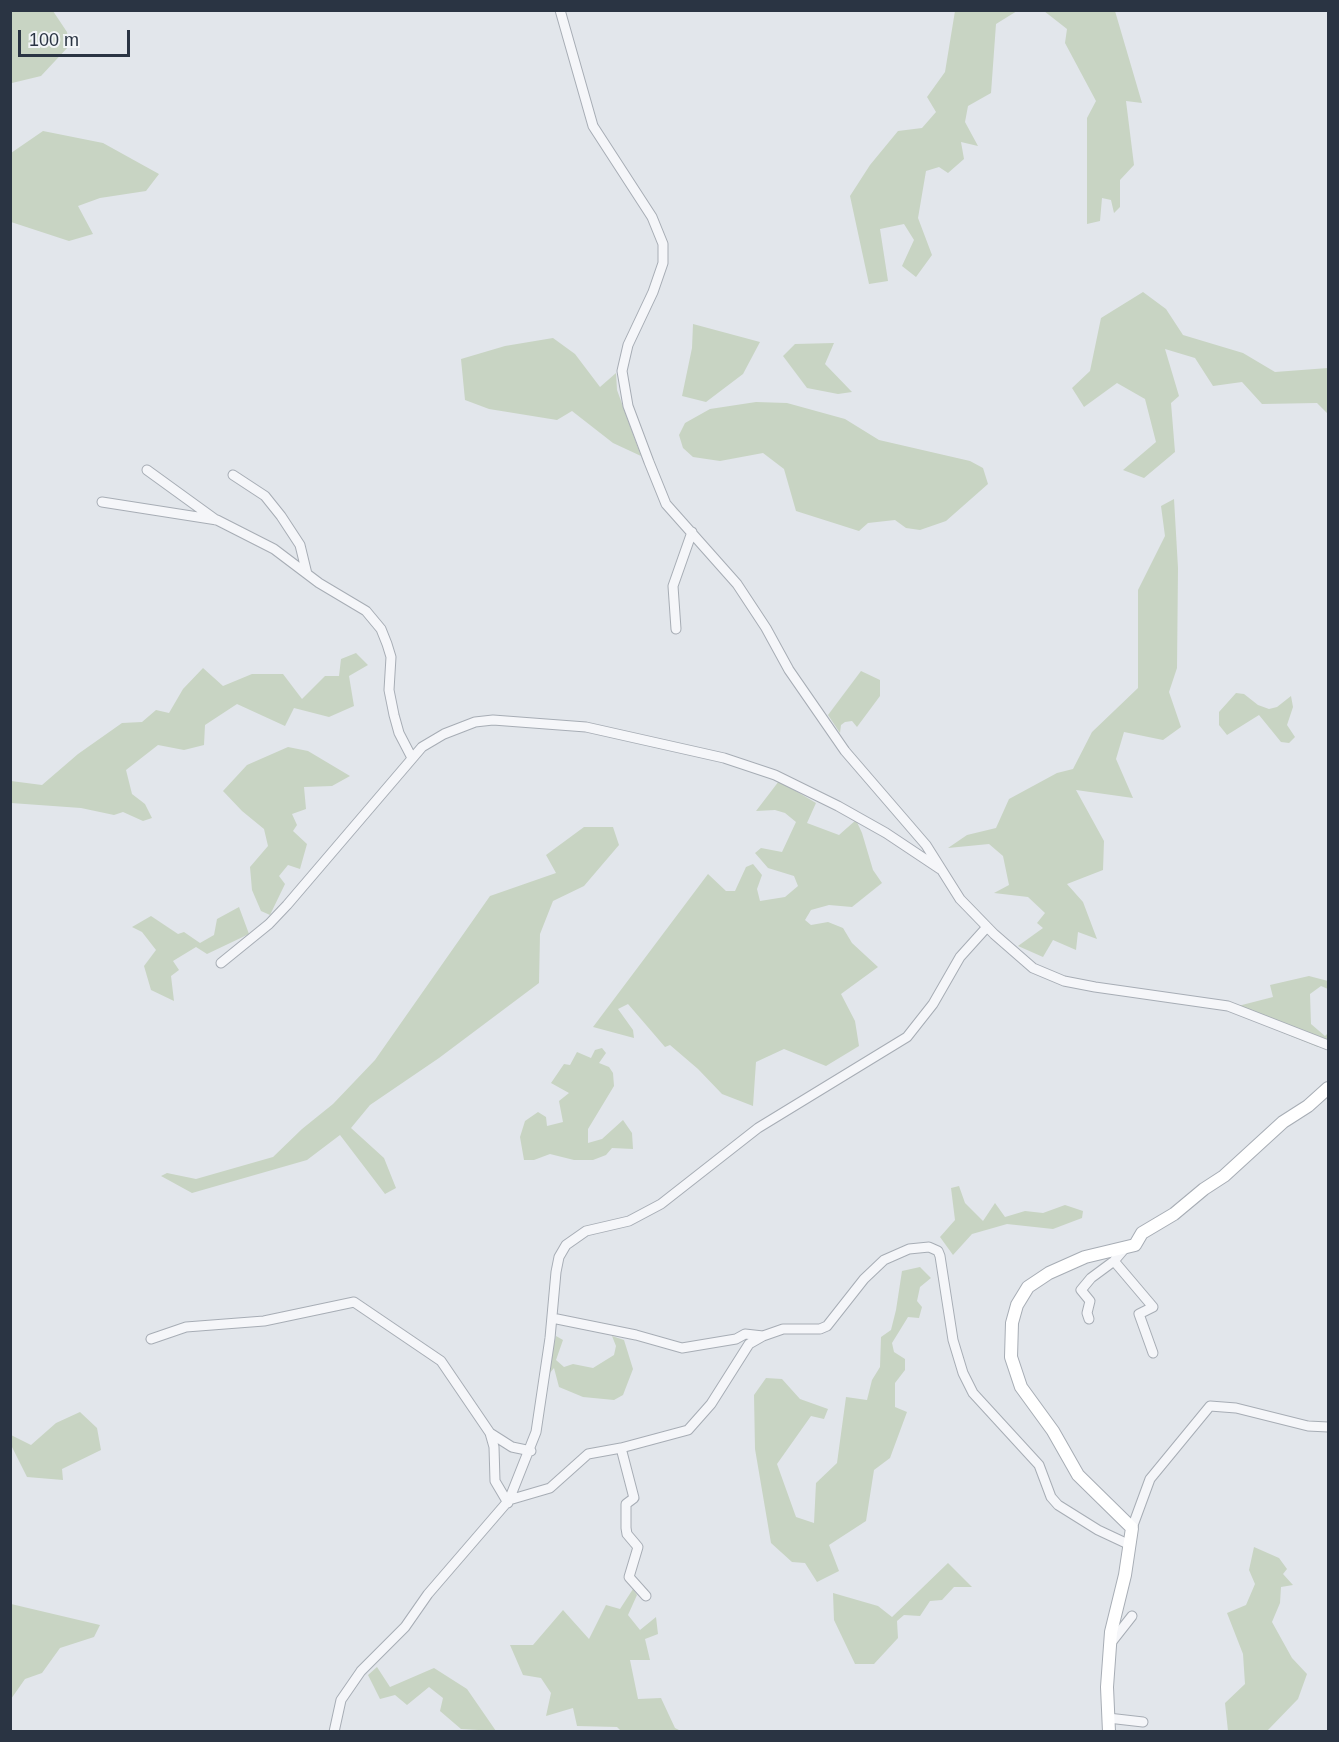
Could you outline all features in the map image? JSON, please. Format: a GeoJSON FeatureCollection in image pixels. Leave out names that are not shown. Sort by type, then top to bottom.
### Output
{"type":"FeatureCollection","features":[{"type":"Feature","properties":{"kind":"street"},"geometry":{"type":"LineString","coordinates":[[560,10],[593,126],[660,234],[663,263],[623,361],[623,384],[660,491],[666,504],[737,584],[766,628],[789,670],[845,751],[926,845],[960,899],[987,927],[1033,968],[1055,978],[1151,996],[1227,1006],[1329,1045]]}},
{"type":"Feature","properties":{"kind":"street"},"geometry":{"type":"LineString","coordinates":[[147,470],[217,520],[274,549],[335,594],[366,611],[381,629],[391,657],[389,690],[394,715],[412,758]]}},
{"type":"Feature","properties":{"kind":"street"},"geometry":{"type":"LineString","coordinates":[[234,475],[265,496],[281,516],[300,545],[307,574]]}},
{"type":"Feature","properties":{"kind":"street"},"geometry":{"type":"LineString","coordinates":[[102,502],[217,520]]}},
{"type":"Feature","properties":{"kind":"street"},"geometry":{"type":"LineString","coordinates":[[676,629],[673,586],[692,532]]}},
{"type":"Feature","properties":{"kind":"street"},"geometry":{"type":"LineString","coordinates":[[221,963],[281,911],[412,758],[431,740],[475,722],[493,720],[586,727],[613,732],[649,743],[724,758],[775,775],[860,818],[942,870]]}},
{"type":"Feature","properties":{"kind":"street"},"geometry":{"type":"LineString","coordinates":[[334,1731],[341,1700],[355,1680],[405,1627],[428,1594],[508,1502],[531,1451],[536,1432],[559,1257],[572,1239],[586,1231],[629,1221],[652,1210],[758,1128],[907,1037],[933,1004],[960,957],[987,927]]}},
{"type":"Feature","properties":{"kind":"street"},"geometry":{"type":"LineString","coordinates":[[1132,1528],[1088,1486],[1072,1466],[1053,1431],[1022,1387],[1014,1369],[1011,1343],[1017,1305],[1036,1281],[1085,1257],[1135,1245],[1142,1233],[1174,1214],[1203,1188],[1224,1176],[1283,1122],[1308,1106],[1329,1088]]}},
{"type":"Feature","properties":{"kind":"street"},"geometry":{"type":"LineString","coordinates":[[1089,1319],[1087,1313],[1090,1301],[1081,1290],[1091,1278],[1114,1261],[1126,1247]]}},
{"type":"Feature","properties":{"kind":"street"},"geometry":{"type":"LineString","coordinates":[[508,1502],[550,1488],[588,1454],[621,1448],[688,1430],[711,1404],[744,1351],[763,1336],[783,1329],[812,1329],[827,1326],[864,1279],[884,1260],[909,1249],[934,1248],[940,1256],[952,1340],[973,1394],[1039,1465],[1051,1497],[1058,1505],[1098,1530],[1130,1545]]}},
{"type":"Feature","properties":{"kind":"street"},"geometry":{"type":"LineString","coordinates":[[1114,1261],[1153,1307],[1139,1314],[1153,1353]]}},
{"type":"Feature","properties":{"kind":"street"},"geometry":{"type":"LineString","coordinates":[[152,1339],[186,1327],[264,1320],[354,1302],[441,1361],[490,1433],[495,1447],[495,1481],[508,1502]]}},
{"type":"Feature","properties":{"kind":"street"},"geometry":{"type":"LineString","coordinates":[[552,1318],[636,1335],[682,1348],[725,1342],[751,1334],[763,1336]]}},
{"type":"Feature","properties":{"kind":"street"},"geometry":{"type":"LineString","coordinates":[[1109,1731],[1110,1644],[1132,1528],[1150,1479],[1210,1406],[1236,1408],[1318,1427],[1329,1427]]}},
{"type":"Feature","properties":{"kind":"street"},"geometry":{"type":"LineString","coordinates":[[1318,1427],[1329,1436]]}},
{"type":"Feature","properties":{"kind":"street"},"geometry":{"type":"LineString","coordinates":[[490,1433],[512,1447],[531,1451]]}},
{"type":"Feature","properties":{"kind":"street"},"geometry":{"type":"LineString","coordinates":[[621,1448],[634,1498],[626,1504],[627,1534],[638,1547],[629,1577],[646,1596]]}},
{"type":"Feature","properties":{"kind":"street"},"geometry":{"type":"LineString","coordinates":[[1110,1644],[1132,1616]]}},
{"type":"Feature","properties":{"kind":"street"},"geometry":{"type":"LineString","coordinates":[[1108,1718],[1143,1722]]}},
{"type":"Feature","properties":{"kind":"green space"},"geometry":{"type":"Polygon","coordinates":[[[10,11],[53,11],[67,32],[69,46],[41,76],[12,83],[10,11]]]}},
{"type":"Feature","properties":{"kind":"green space"},"geometry":{"type":"Polygon","coordinates":[[[955,11],[1017,11],[996,24],[991,93],[968,106],[965,122],[978,146],[961,142],[964,159],[948,173],[939,167],[926,171],[918,218],[932,255],[916,277],[902,266],[914,240],[904,224],[880,229],[888,281],[869,284],[850,196],[870,165],[898,131],[922,128],[936,112],[927,97],[945,72],[955,11]]]}},
{"type":"Feature","properties":{"kind":"green space"},"geometry":{"type":"Polygon","coordinates":[[[1044,11],[1115,11],[1142,103],[1126,101],[1134,165],[1120,180],[1120,207],[1114,213],[1111,200],[1102,198],[1100,221],[1087,224],[1087,118],[1096,101],[1065,43],[1067,29],[1044,11]]]}},
{"type":"Feature","properties":{"kind":"green space"},"geometry":{"type":"Polygon","coordinates":[[[43,131],[103,143],[159,174],[146,191],[100,198],[78,206],[93,234],[69,241],[11,222],[11,153],[43,131]]]}},
{"type":"Feature","properties":{"kind":"green space"},"geometry":{"type":"Polygon","coordinates":[[[1143,292],[1166,309],[1183,335],[1243,353],[1275,372],[1328,368],[1328,414],[1317,403],[1262,404],[1242,382],[1213,386],[1195,358],[1165,349],[1179,396],[1171,403],[1175,452],[1144,478],[1123,470],[1156,442],[1145,399],[1117,383],[1084,407],[1072,388],[1090,371],[1101,318],[1143,292]]]}},
{"type":"Feature","properties":{"kind":"green space"},"geometry":{"type":"Polygon","coordinates":[[[693,324],[760,342],[743,374],[706,402],[682,396],[692,348],[693,324]]]}},
{"type":"Feature","properties":{"kind":"green space"},"geometry":{"type":"Polygon","coordinates":[[[553,338],[575,354],[600,387],[616,373],[617,390],[641,456],[613,443],[572,411],[557,420],[489,409],[465,400],[461,359],[505,346],[553,338]]]}},
{"type":"Feature","properties":{"kind":"green space"},"geometry":{"type":"Polygon","coordinates":[[[834,343],[825,364],[852,392],[838,394],[807,388],[783,356],[795,344],[834,343]]]}},
{"type":"Feature","properties":{"kind":"green space"},"geometry":{"type":"Polygon","coordinates":[[[756,402],[787,403],[845,419],[879,440],[970,461],[983,468],[988,484],[946,521],[920,530],[906,528],[895,520],[868,523],[859,531],[796,511],[784,469],[763,453],[720,461],[693,457],[683,448],[679,435],[685,423],[710,409],[756,402]]]}},
{"type":"Feature","properties":{"kind":"green space"},"geometry":{"type":"Polygon","coordinates":[[[1174,499],[1178,568],[1177,668],[1169,692],[1181,727],[1163,740],[1124,732],[1116,759],[1133,798],[1076,790],[1104,841],[1103,870],[1067,884],[1083,902],[1097,939],[1078,932],[1076,950],[1053,940],[1043,957],[1018,946],[1043,928],[1037,923],[1045,913],[1028,897],[994,893],[1009,885],[1003,856],[989,844],[948,848],[967,835],[996,828],[1009,799],[1057,773],[1073,769],[1092,732],[1138,688],[1138,590],[1165,536],[1161,506],[1174,499]]]}},
{"type":"Feature","properties":{"kind":"green space"},"geometry":{"type":"Polygon","coordinates":[[[356,653],[368,665],[349,676],[354,706],[329,717],[294,708],[285,726],[237,704],[205,725],[204,745],[184,750],[158,745],[126,770],[132,794],[145,804],[152,818],[143,821],[123,812],[114,815],[81,808],[11,803],[11,781],[42,785],[78,754],[122,723],[142,722],[156,710],[169,713],[183,689],[203,668],[223,686],[252,674],[283,674],[302,699],[325,676],[339,676],[341,659],[356,653]]]}},
{"type":"Feature","properties":{"kind":"green space"},"geometry":{"type":"Polygon","coordinates":[[[861,671],[880,680],[880,696],[857,727],[852,721],[845,722],[841,725],[840,733],[828,715],[861,671]]]}},
{"type":"Feature","properties":{"kind":"green space"},"geometry":{"type":"Polygon","coordinates":[[[1236,693],[1244,694],[1258,705],[1269,709],[1277,707],[1291,696],[1293,707],[1287,725],[1295,737],[1289,743],[1281,742],[1259,715],[1227,735],[1219,725],[1219,712],[1236,693]]]}},
{"type":"Feature","properties":{"kind":"green space"},"geometry":{"type":"Polygon","coordinates":[[[288,747],[308,751],[350,776],[332,786],[304,787],[306,809],[292,814],[297,825],[293,831],[307,844],[300,869],[288,865],[279,876],[285,884],[270,915],[261,911],[252,890],[250,867],[268,846],[264,829],[223,791],[247,765],[288,747]]]}},
{"type":"Feature","properties":{"kind":"green space"},"geometry":{"type":"Polygon","coordinates":[[[779,781],[816,803],[807,823],[839,835],[856,820],[873,870],[882,883],[852,907],[829,905],[811,910],[805,920],[811,925],[828,922],[843,928],[852,943],[878,967],[841,994],[855,1021],[859,1046],[826,1066],[784,1049],[756,1062],[753,1106],[722,1094],[670,1045],[665,1047],[628,1004],[618,1009],[633,1030],[634,1038],[593,1027],[708,874],[726,891],[735,891],[746,867],[753,864],[762,875],[757,889],[760,901],[785,897],[798,886],[794,876],[768,868],[755,853],[761,848],[782,852],[796,822],[785,813],[775,810],[756,811],[779,781]]]}},
{"type":"Feature","properties":{"kind":"green space"},"geometry":{"type":"Polygon","coordinates":[[[584,827],[613,827],[619,845],[584,886],[553,901],[540,934],[539,983],[439,1058],[370,1105],[351,1128],[384,1158],[396,1188],[385,1194],[340,1135],[307,1160],[192,1193],[161,1176],[167,1173],[196,1179],[273,1157],[333,1104],[375,1060],[490,896],[556,873],[546,855],[584,827]]]}},
{"type":"Feature","properties":{"kind":"green space"},"geometry":{"type":"Polygon","coordinates":[[[239,907],[249,934],[207,954],[196,947],[173,961],[179,970],[171,976],[174,1001],[151,990],[144,966],[156,950],[142,932],[132,927],[151,916],[178,934],[184,932],[200,943],[214,935],[217,919],[239,907]]]}},
{"type":"Feature","properties":{"kind":"green space"},"geometry":{"type":"Polygon","coordinates":[[[1309,976],[1328,981],[1328,989],[1321,986],[1310,994],[1311,1024],[1325,1036],[1328,1033],[1328,1047],[1318,1047],[1212,1004],[1213,999],[1238,1006],[1273,997],[1270,985],[1309,976]]]}},
{"type":"Feature","properties":{"kind":"green space"},"geometry":{"type":"Polygon","coordinates":[[[602,1048],[606,1053],[599,1063],[609,1067],[613,1073],[614,1086],[588,1129],[588,1143],[602,1139],[623,1120],[632,1133],[633,1149],[612,1148],[606,1155],[593,1160],[574,1160],[550,1154],[534,1160],[524,1160],[520,1137],[525,1121],[538,1112],[546,1117],[547,1126],[563,1122],[559,1101],[569,1093],[551,1083],[564,1064],[570,1065],[577,1052],[591,1058],[595,1050],[602,1048]]]}},
{"type":"Feature","properties":{"kind":"green space"},"geometry":{"type":"Polygon","coordinates":[[[959,1186],[965,1203],[983,1221],[995,1203],[1005,1217],[1025,1211],[1043,1213],[1065,1205],[1083,1211],[1082,1218],[1053,1229],[1007,1224],[972,1234],[953,1255],[940,1237],[955,1220],[951,1188],[959,1186]]]}},
{"type":"Feature","properties":{"kind":"green space"},"geometry":{"type":"Polygon","coordinates":[[[920,1267],[931,1278],[920,1287],[917,1301],[922,1307],[919,1318],[908,1317],[892,1343],[894,1352],[905,1359],[905,1370],[895,1383],[895,1407],[907,1412],[890,1458],[874,1470],[866,1521],[829,1545],[839,1571],[817,1582],[805,1563],[792,1562],[771,1543],[755,1449],[754,1395],[766,1378],[782,1379],[800,1399],[828,1409],[824,1419],[811,1416],[777,1464],[796,1517],[814,1523],[816,1483],[837,1463],[846,1397],[867,1400],[872,1380],[880,1367],[881,1337],[891,1330],[902,1271],[920,1267]]]}},
{"type":"Feature","properties":{"kind":"green space"},"geometry":{"type":"Polygon","coordinates":[[[556,1336],[563,1340],[556,1360],[564,1367],[573,1364],[593,1368],[614,1355],[616,1346],[612,1336],[624,1340],[633,1369],[623,1395],[614,1400],[583,1397],[559,1387],[554,1368],[549,1374],[556,1336]]]}},
{"type":"Feature","properties":{"kind":"green space"},"geometry":{"type":"Polygon","coordinates":[[[80,1412],[97,1428],[101,1450],[62,1469],[63,1480],[27,1477],[11,1445],[11,1435],[31,1445],[56,1423],[80,1412]]]}},
{"type":"Feature","properties":{"kind":"green space"},"geometry":{"type":"Polygon","coordinates":[[[1254,1547],[1279,1558],[1287,1569],[1283,1574],[1293,1585],[1281,1587],[1280,1603],[1272,1622],[1292,1658],[1307,1674],[1298,1699],[1267,1731],[1228,1731],[1225,1703],[1245,1684],[1243,1654],[1227,1613],[1246,1605],[1255,1584],[1249,1570],[1254,1547]]]}},
{"type":"Feature","properties":{"kind":"green space"},"geometry":{"type":"Polygon","coordinates":[[[948,1563],[972,1587],[954,1587],[942,1600],[930,1601],[920,1616],[904,1615],[897,1621],[898,1638],[874,1664],[855,1664],[834,1620],[833,1593],[878,1606],[892,1617],[948,1563]]]}},
{"type":"Feature","properties":{"kind":"green space"},"geometry":{"type":"Polygon","coordinates":[[[633,1589],[637,1595],[628,1615],[640,1630],[656,1617],[658,1634],[645,1639],[650,1660],[630,1660],[638,1699],[661,1698],[675,1728],[681,1731],[621,1731],[617,1727],[577,1726],[573,1708],[546,1716],[551,1693],[541,1678],[523,1675],[510,1645],[533,1645],[563,1610],[589,1639],[606,1605],[620,1609],[633,1589]]]}},
{"type":"Feature","properties":{"kind":"green space"},"geometry":{"type":"Polygon","coordinates":[[[11,1604],[100,1625],[94,1637],[60,1648],[42,1673],[25,1679],[11,1699],[11,1604]]]}},
{"type":"Feature","properties":{"kind":"green space"},"geometry":{"type":"Polygon","coordinates":[[[377,1667],[390,1687],[434,1668],[467,1689],[496,1731],[461,1729],[440,1711],[443,1698],[429,1687],[407,1705],[395,1695],[380,1699],[368,1675],[377,1667]]]}}]}
